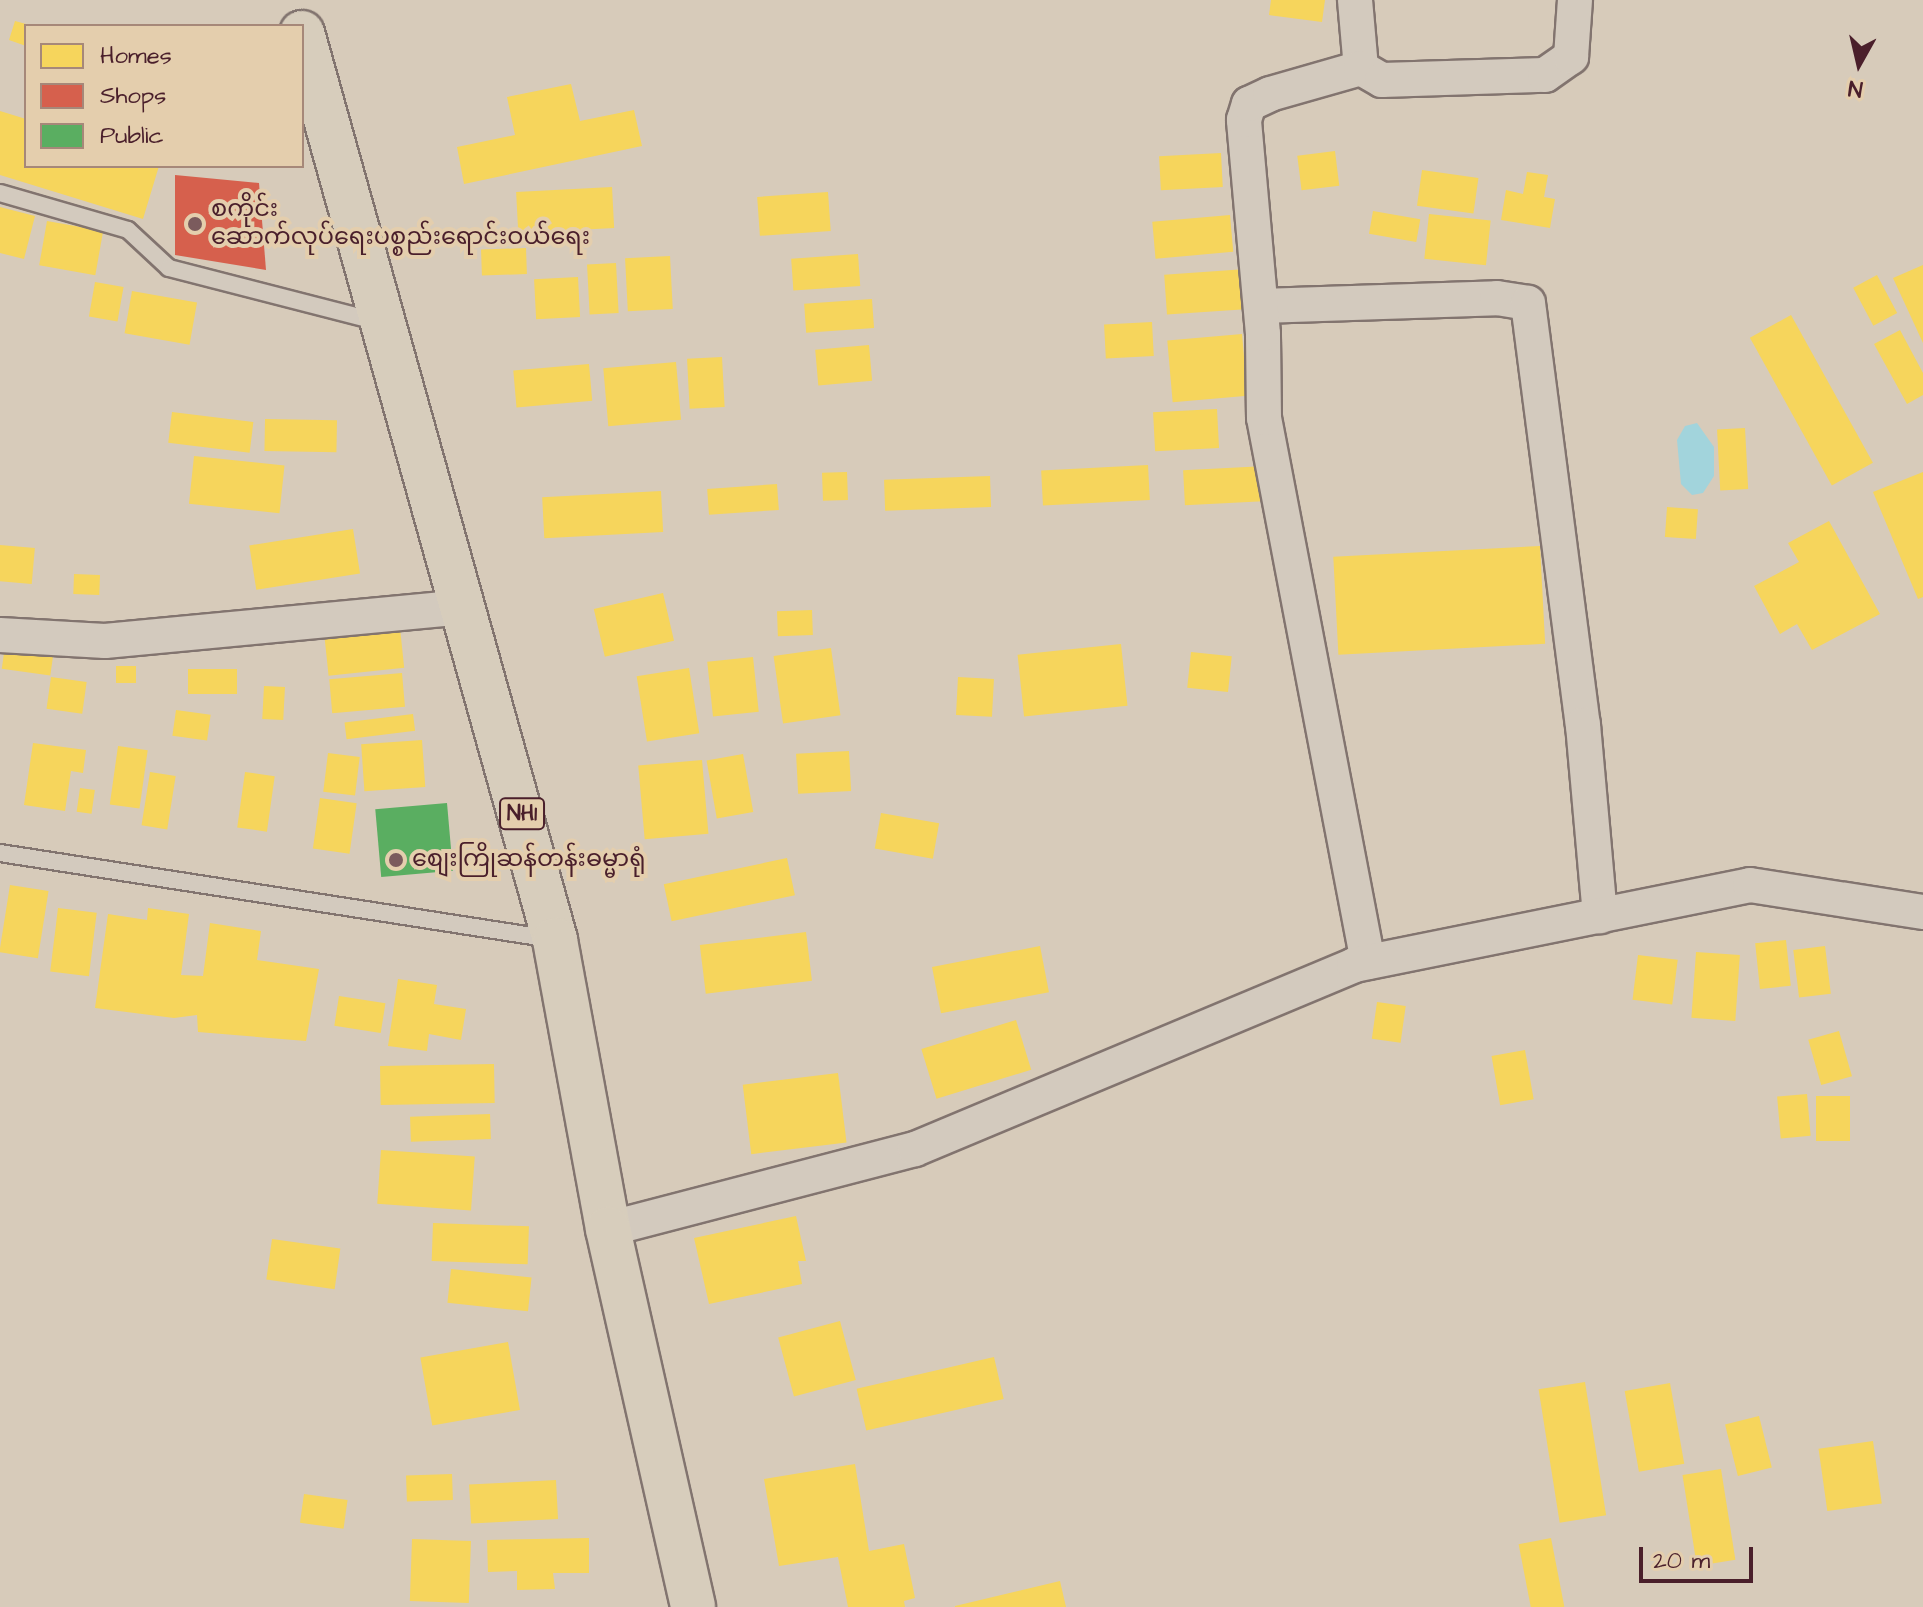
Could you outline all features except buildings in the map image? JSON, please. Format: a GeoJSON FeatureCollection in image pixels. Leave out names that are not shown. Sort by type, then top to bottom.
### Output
{"type":"FeatureCollection","features":[{"type":"Feature","properties":{"kind":"highway"},"geometry":{"type":"LineString","coordinates":[[293,0],[299,24]]}},
{"type":"Feature","properties":{"kind":"highway","name":"NH1"},"geometry":{"type":"LineString","coordinates":[[304,40],[555,940],[608,1229],[693,1607]]}},
{"type":"Feature","properties":{"kind":"street"},"geometry":{"type":"LineString","coordinates":[[1355,0],[1361,68]]}},
{"type":"Feature","properties":{"kind":"street"},"geometry":{"type":"LineString","coordinates":[[1368,962],[1264,418],[1261,306],[1244,120],[1249,104],[1361,68],[1382,80],[1545,75],[1571,57],[1575,0]]}},
{"type":"Feature","properties":{"kind":"street"},"geometry":{"type":"LineString","coordinates":[[1261,306],[1497,298],[1528,303],[1581,710],[1600,916]]}},
{"type":"Feature","properties":{"kind":"street"},"geometry":{"type":"LineString","coordinates":[[0,635],[105,641],[464,607]]}},
{"type":"Feature","properties":{"kind":"street"},"geometry":{"type":"LineString","coordinates":[[608,1229],[915,1149],[1368,962],[1750,885],[1923,912]]}},
{"type":"Feature","properties":{"kind":"lane"},"geometry":{"type":"LineString","coordinates":[[0,193],[128,230],[169,268],[385,323]]}},
{"type":"Feature","properties":{"kind":"lane"},"geometry":{"type":"LineString","coordinates":[[0,853],[555,940]]}},
{"type":"Feature","properties":{"kind":"water"},"geometry":{"type":"Polygon","coordinates":[[[1697,423],[1714,447],[1714,476],[1703,493],[1692,495],[1681,484],[1677,440],[1685,426],[1697,423]]]}},
{"type":"Feature","properties":{"kind":"place","name":"စကိုင်း ဆောက်လုပ်ရေးပစ္စည်းရောင်းဝယ်ရေး"},"geometry":{"type":"Point","coordinates":[195,224]}},
{"type":"Feature","properties":{"kind":"place","name":"စျေးကြိုဆန်တန်းဓမ္မာရုံ"},"geometry":{"type":"Point","coordinates":[396,860]}}]}
